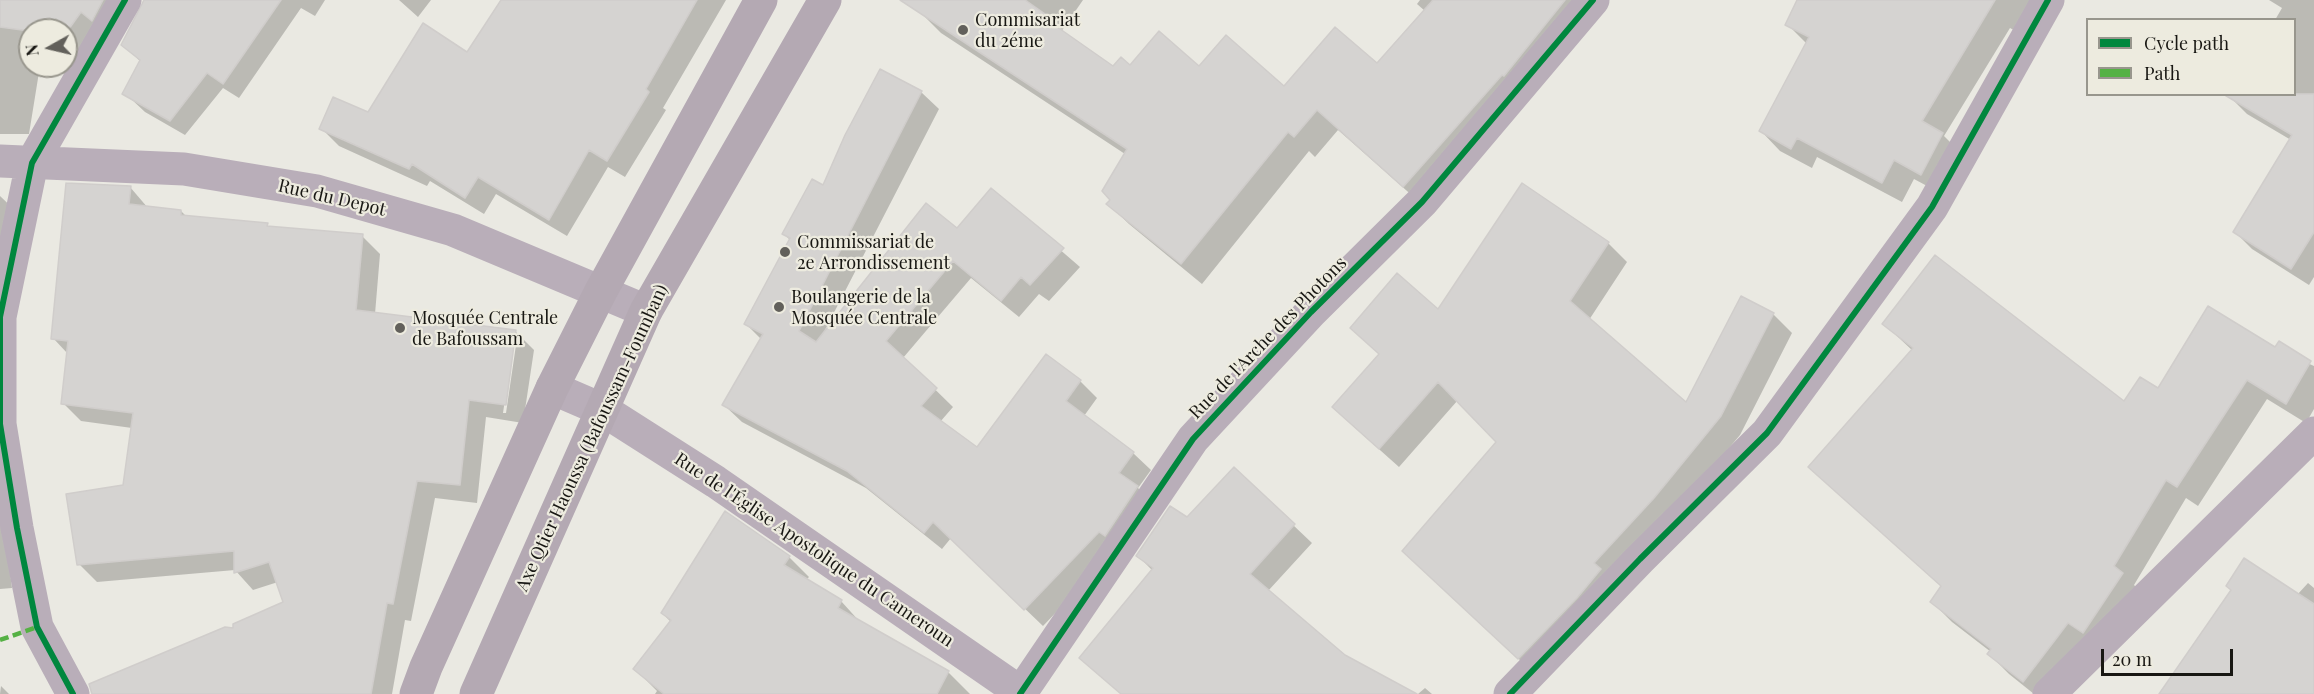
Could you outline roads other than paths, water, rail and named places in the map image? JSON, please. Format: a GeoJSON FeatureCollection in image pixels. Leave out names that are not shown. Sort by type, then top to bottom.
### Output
{"type":"FeatureCollection","features":[{"type":"Feature","properties":{"kind":"highway"},"geometry":{"type":"LineString","coordinates":[[416,694],[426,667],[552,388],[601,291],[761,0]]}},
{"type":"Feature","properties":{"kind":"highway","name":"Axe Qtier Haoussa (Bafoussam-Foumban)"},"geometry":{"type":"LineString","coordinates":[[476,694],[646,311],[825,0]]}},
{"type":"Feature","properties":{"kind":"street"},"geometry":{"type":"LineString","coordinates":[[73,694],[37,627],[17,528],[0,424],[0,317],[16,162],[125,0]]}},
{"type":"Feature","properties":{"kind":"street","name":"Rue de l'Arche des Photons"},"geometry":{"type":"LineString","coordinates":[[1022,693],[1193,439],[1311,312],[1422,202],[1593,0]]}},
{"type":"Feature","properties":{"kind":"street"},"geometry":{"type":"LineString","coordinates":[[1510,694],[1640,559],[1767,433],[1932,207],[2048,0]]}},
{"type":"Feature","properties":{"kind":"street","name":"Rue du Depot"},"geometry":{"type":"LineString","coordinates":[[16,162],[184,169],[317,191],[453,230],[646,311]]}},
{"type":"Feature","properties":{"kind":"street","name":"Rue de l'Église Apostolique du Cameroun"},"geometry":{"type":"LineString","coordinates":[[552,388],[603,410],[716,482],[1022,693]]}},
{"type":"Feature","properties":{"kind":"street"},"geometry":{"type":"LineString","coordinates":[[2049,694],[2314,433]]}},
{"type":"Feature","properties":{"kind":"place","name":"Commisariat du 2éme"},"geometry":{"type":"Point","coordinates":[963,30]}},
{"type":"Feature","properties":{"kind":"place","name":"Commissariat de 2e Arrondissement"},"geometry":{"type":"Point","coordinates":[785,252]}},
{"type":"Feature","properties":{"kind":"place","name":"Boulangerie de la Mosquée Centrale"},"geometry":{"type":"Point","coordinates":[779,307]}},
{"type":"Feature","properties":{"kind":"place","name":"Mosquée Centrale de Bafoussam"},"geometry":{"type":"Point","coordinates":[400,328]}}]}
